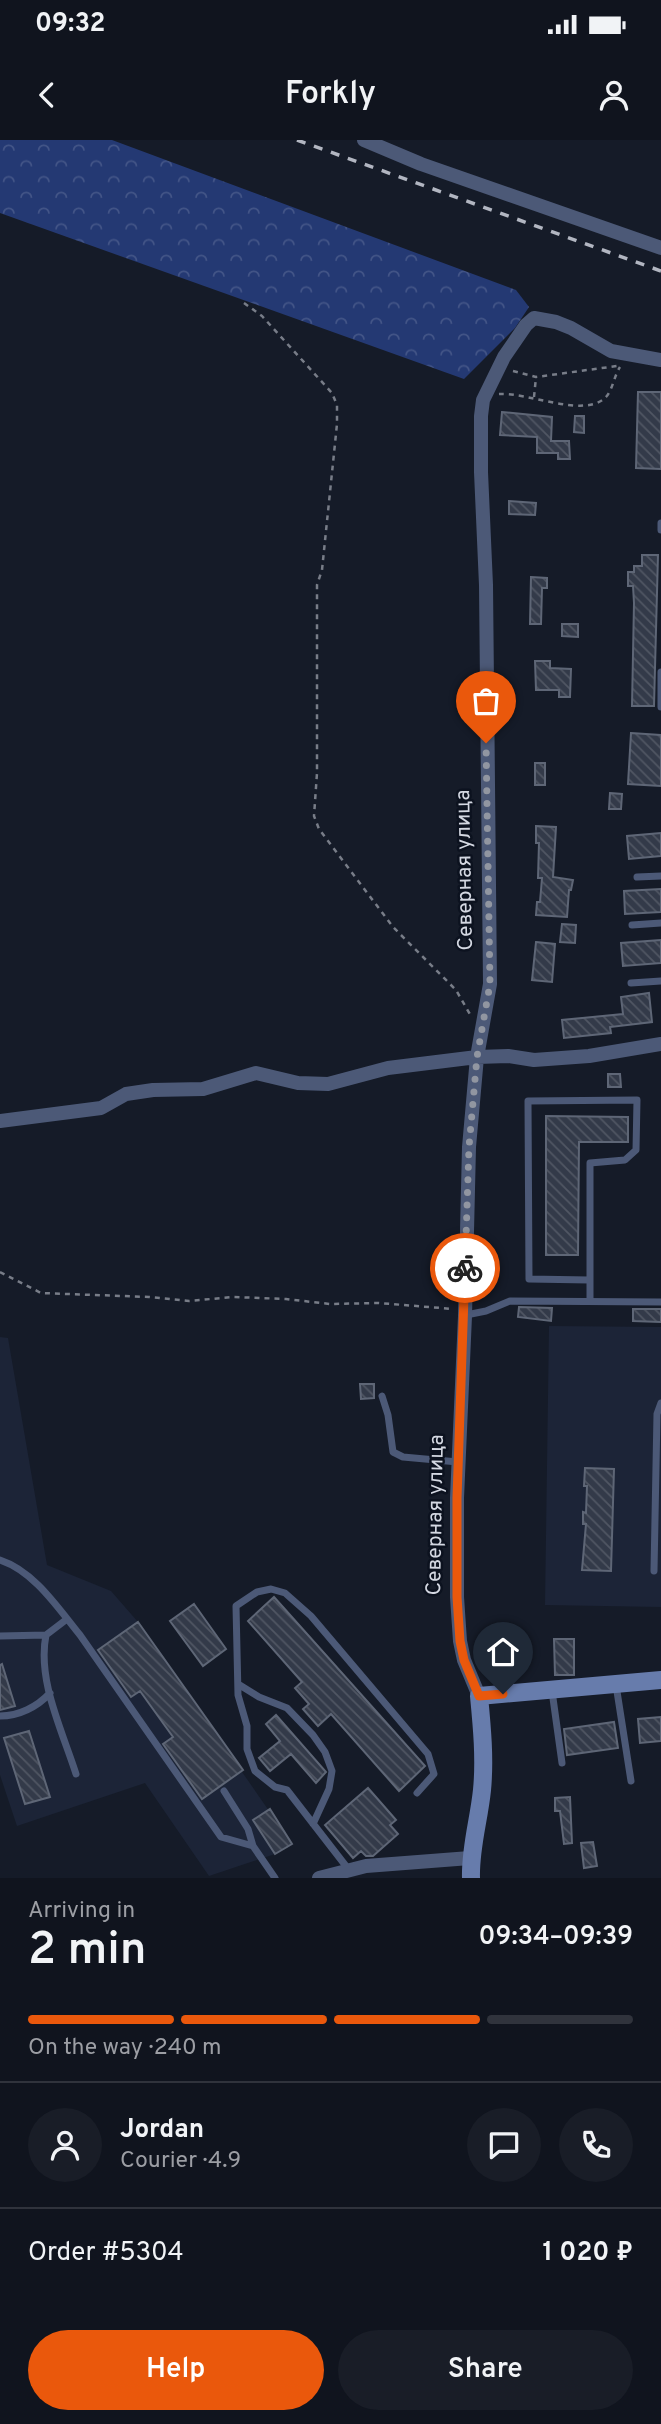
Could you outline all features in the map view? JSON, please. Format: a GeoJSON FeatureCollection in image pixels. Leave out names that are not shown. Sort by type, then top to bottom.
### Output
{"type":"FeatureCollection","features":[{"type":"Feature","properties":{"kind":"street"},"geometry":{"type":"LineString","coordinates":[[364,140],[421,164],[661,248]]}},
{"type":"Feature","properties":{"kind":"street"},"geometry":{"type":"LineString","coordinates":[[484,400],[520,332],[534,318],[572,328],[611,351],[661,360]]}},
{"type":"Feature","properties":{"kind":"street","name":"Северная улица"},"geometry":{"type":"LineString","coordinates":[[471,1878],[470,1858],[482,1789],[483,1737],[479,1696],[464,1660],[460,1641],[457,1597],[469,1147],[477,1057],[490,984],[486,585],[481,472],[484,400]]}},
{"type":"Feature","properties":{"kind":"street"},"geometry":{"type":"LineString","coordinates":[[0,1121],[101,1108],[126,1094],[153,1090],[203,1089],[256,1073],[298,1083],[328,1084],[388,1068],[477,1057],[508,1056],[534,1060],[575,1057],[661,1044]]}},
{"type":"Feature","properties":{"kind":"street"},"geometry":{"type":"LineString","coordinates":[[479,1696],[661,1680]]}},
{"type":"Feature","properties":{"kind":"street"},"geometry":{"type":"LineString","coordinates":[[319,1878],[366,1866],[470,1858]]}},
{"type":"Feature","properties":{"kind":"lane"},"geometry":{"type":"LineString","coordinates":[[661,523],[661,530]]}},
{"type":"Feature","properties":{"kind":"lane"},"geometry":{"type":"LineString","coordinates":[[661,672],[661,706]]}},
{"type":"Feature","properties":{"kind":"lane"},"geometry":{"type":"LineString","coordinates":[[637,877],[661,876]]}},
{"type":"Feature","properties":{"kind":"lane"},"geometry":{"type":"LineString","coordinates":[[632,925],[661,923]]}},
{"type":"Feature","properties":{"kind":"lane"},"geometry":{"type":"LineString","coordinates":[[631,983],[661,981]]}},
{"type":"Feature","properties":{"kind":"lane"},"geometry":{"type":"LineString","coordinates":[[589,1280],[529,1279],[528,1101],[637,1100],[636,1150],[625,1160],[590,1163],[590,1301]]}},
{"type":"Feature","properties":{"kind":"lane"},"geometry":{"type":"LineString","coordinates":[[465,1313],[485,1311],[510,1301],[661,1302]]}},
{"type":"Feature","properties":{"kind":"lane"},"geometry":{"type":"LineString","coordinates":[[382,1396],[388,1415],[393,1452],[402,1457],[459,1462]]}},
{"type":"Feature","properties":{"kind":"lane"},"geometry":{"type":"LineString","coordinates":[[654,1572],[657,1414],[661,1403]]}},
{"type":"Feature","properties":{"kind":"lane"},"geometry":{"type":"LineString","coordinates":[[0,1560],[29,1577],[67,1619],[221,1837],[253,1846]]}},
{"type":"Feature","properties":{"kind":"lane"},"geometry":{"type":"LineString","coordinates":[[349,1870],[287,1790],[275,1787],[255,1771],[247,1749],[247,1726],[238,1695],[236,1606],[257,1591],[271,1589],[285,1593],[311,1616],[428,1754],[434,1774],[416,1793]]}},
{"type":"Feature","properties":{"kind":"lane"},"geometry":{"type":"LineString","coordinates":[[0,1636],[46,1635],[67,1619]]}},
{"type":"Feature","properties":{"kind":"lane"},"geometry":{"type":"LineString","coordinates":[[46,1635],[42,1653],[50,1693],[76,1773]]}},
{"type":"Feature","properties":{"kind":"lane"},"geometry":{"type":"LineString","coordinates":[[238,1684],[259,1697],[287,1708],[326,1752],[332,1771],[329,1789],[313,1824]]}},
{"type":"Feature","properties":{"kind":"lane"},"geometry":{"type":"LineString","coordinates":[[616,1684],[631,1781]]}},
{"type":"Feature","properties":{"kind":"lane"},"geometry":{"type":"LineString","coordinates":[[552,1690],[562,1763]]}},
{"type":"Feature","properties":{"kind":"lane"},"geometry":{"type":"LineString","coordinates":[[0,1716],[15,1714],[39,1705],[50,1693]]}},
{"type":"Feature","properties":{"kind":"lane"},"geometry":{"type":"LineString","coordinates":[[224,1791],[248,1829],[253,1846],[275,1878]]}},
{"type":"Feature","properties":{"kind":"path"},"geometry":{"type":"LineString","coordinates":[[244,303],[262,316],[321,379],[337,405],[322,570],[317,585],[317,773],[314,816],[318,829],[393,927],[456,990],[472,1019]]}},
{"type":"Feature","properties":{"kind":"path"},"geometry":{"type":"LineString","coordinates":[[484,400],[502,393],[584,407],[596,404],[606,397],[620,366],[536,377],[511,370],[495,375]]}},
{"type":"Feature","properties":{"kind":"path"},"geometry":{"type":"LineString","coordinates":[[534,397],[536,377]]}},
{"type":"Feature","properties":{"kind":"path"},"geometry":{"type":"LineString","coordinates":[[0,1272],[41,1293],[189,1301],[233,1297],[330,1304],[379,1303],[465,1313]]}},
{"type":"Feature","properties":{"kind":"shaded area"},"geometry":{"type":"Polygon","coordinates":[[[549,1326],[661,1327],[661,1607],[545,1605],[549,1326]]]}},
{"type":"Feature","properties":{"kind":"shaded area"},"geometry":{"type":"Polygon","coordinates":[[[0,1337],[8,1338],[47,1565],[111,1591],[138,1622],[292,1844],[275,1854],[209,1876],[145,1783],[17,1826],[0,1775],[0,1337]]]}},
{"type":"Feature","properties":{"kind":"green space"},"geometry":{"type":"Polygon","coordinates":[[[0,140],[112,140],[516,290],[529,307],[515,328],[464,379],[0,213],[0,140]]]}},
{"type":"Feature","properties":{"kind":"building"},"geometry":{"type":"Polygon","coordinates":[[[638,392],[661,392],[661,469],[636,468],[638,392]]]}},
{"type":"Feature","properties":{"kind":"building"},"geometry":{"type":"Polygon","coordinates":[[[502,412],[552,417],[551,441],[569,441],[570,459],[558,459],[558,453],[537,453],[537,437],[500,435],[502,412]]]}},
{"type":"Feature","properties":{"kind":"building"},"geometry":{"type":"Polygon","coordinates":[[[575,416],[584,416],[584,433],[574,432],[575,416]]]}},
{"type":"Feature","properties":{"kind":"building"},"geometry":{"type":"Polygon","coordinates":[[[509,501],[536,503],[535,515],[509,514],[509,501]]]}},
{"type":"Feature","properties":{"kind":"building"},"geometry":{"type":"Polygon","coordinates":[[[642,555],[658,555],[654,706],[632,706],[634,603],[633,586],[628,586],[628,572],[634,572],[634,566],[642,566],[642,555]]]}},
{"type":"Feature","properties":{"kind":"building"},"geometry":{"type":"Polygon","coordinates":[[[531,577],[547,578],[547,588],[542,588],[541,624],[530,624],[531,577]]]}},
{"type":"Feature","properties":{"kind":"building"},"geometry":{"type":"Polygon","coordinates":[[[562,624],[578,624],[578,637],[562,636],[562,624]]]}},
{"type":"Feature","properties":{"kind":"building"},"geometry":{"type":"Polygon","coordinates":[[[535,661],[550,661],[550,668],[571,669],[570,697],[559,697],[559,690],[536,690],[535,661]]]}},
{"type":"Feature","properties":{"kind":"building"},"geometry":{"type":"Polygon","coordinates":[[[631,733],[661,735],[661,786],[628,784],[631,733]]]}},
{"type":"Feature","properties":{"kind":"building"},"geometry":{"type":"Polygon","coordinates":[[[535,763],[545,763],[545,785],[535,785],[535,763]]]}},
{"type":"Feature","properties":{"kind":"building"},"geometry":{"type":"Polygon","coordinates":[[[610,793],[622,794],[621,809],[609,809],[610,793]]]}},
{"type":"Feature","properties":{"kind":"building"},"geometry":{"type":"Polygon","coordinates":[[[536,826],[556,827],[553,877],[573,880],[569,890],[567,917],[536,915],[542,878],[538,878],[539,843],[536,843],[536,826]]]}},
{"type":"Feature","properties":{"kind":"building"},"geometry":{"type":"Polygon","coordinates":[[[661,833],[661,856],[629,859],[627,836],[661,833]]]}},
{"type":"Feature","properties":{"kind":"building"},"geometry":{"type":"Polygon","coordinates":[[[661,889],[661,912],[625,914],[624,891],[661,889]]]}},
{"type":"Feature","properties":{"kind":"building"},"geometry":{"type":"Polygon","coordinates":[[[562,924],[576,925],[575,943],[560,942],[562,924]]]}},
{"type":"Feature","properties":{"kind":"building"},"geometry":{"type":"Polygon","coordinates":[[[661,940],[661,963],[623,966],[621,943],[661,940]]]}},
{"type":"Feature","properties":{"kind":"building"},"geometry":{"type":"Polygon","coordinates":[[[536,942],[555,944],[552,982],[532,980],[536,942]]]}},
{"type":"Feature","properties":{"kind":"building"},"geometry":{"type":"Polygon","coordinates":[[[649,993],[652,1022],[610,1027],[611,1033],[564,1038],[562,1020],[623,1014],[621,997],[649,993]]]}},
{"type":"Feature","properties":{"kind":"building"},"geometry":{"type":"Polygon","coordinates":[[[608,1074],[620,1074],[621,1087],[608,1087],[608,1074]]]}},
{"type":"Feature","properties":{"kind":"building"},"geometry":{"type":"Polygon","coordinates":[[[546,1116],[628,1117],[628,1142],[579,1142],[578,1255],[546,1255],[546,1116]]]}},
{"type":"Feature","properties":{"kind":"building"},"geometry":{"type":"Polygon","coordinates":[[[519,1307],[552,1308],[551,1321],[518,1317],[519,1307]]]}},
{"type":"Feature","properties":{"kind":"building"},"geometry":{"type":"Polygon","coordinates":[[[633,1309],[661,1309],[661,1322],[633,1321],[633,1309]]]}},
{"type":"Feature","properties":{"kind":"building"},"geometry":{"type":"Polygon","coordinates":[[[360,1384],[374,1384],[374,1398],[361,1399],[360,1384]]]}},
{"type":"Feature","properties":{"kind":"building"},"geometry":{"type":"Polygon","coordinates":[[[585,1468],[614,1469],[611,1571],[582,1570],[586,1524],[583,1524],[587,1486],[584,1486],[585,1468]]]}},
{"type":"Feature","properties":{"kind":"building"},"geometry":{"type":"Polygon","coordinates":[[[274,1597],[425,1766],[399,1791],[331,1714],[318,1726],[303,1709],[309,1704],[295,1688],[302,1682],[248,1621],[274,1597]]]}},
{"type":"Feature","properties":{"kind":"building"},"geometry":{"type":"Polygon","coordinates":[[[194,1604],[226,1649],[203,1666],[170,1621],[194,1604]]]}},
{"type":"Feature","properties":{"kind":"building"},"geometry":{"type":"Polygon","coordinates":[[[138,1622],[243,1770],[202,1799],[163,1744],[173,1737],[140,1691],[131,1697],[98,1650],[138,1622]]]}},
{"type":"Feature","properties":{"kind":"building"},"geometry":{"type":"Polygon","coordinates":[[[554,1639],[574,1639],[574,1675],[555,1675],[554,1639]]]}},
{"type":"Feature","properties":{"kind":"building"},"geometry":{"type":"Polygon","coordinates":[[[2,1664],[15,1706],[0,1710],[0,1665],[2,1664]]]}},
{"type":"Feature","properties":{"kind":"building"},"geometry":{"type":"Polygon","coordinates":[[[276,1715],[326,1772],[316,1783],[291,1754],[270,1771],[259,1758],[280,1741],[266,1724],[276,1715]]]}},
{"type":"Feature","properties":{"kind":"building"},"geometry":{"type":"Polygon","coordinates":[[[661,1717],[661,1741],[640,1743],[638,1719],[661,1717]]]}},
{"type":"Feature","properties":{"kind":"building"},"geometry":{"type":"Polygon","coordinates":[[[614,1722],[618,1748],[567,1755],[564,1729],[614,1722]]]}},
{"type":"Feature","properties":{"kind":"building"},"geometry":{"type":"Polygon","coordinates":[[[29,1731],[50,1797],[25,1804],[4,1738],[29,1731]]]}},
{"type":"Feature","properties":{"kind":"building"},"geometry":{"type":"Polygon","coordinates":[[[368,1788],[396,1820],[390,1825],[398,1834],[373,1856],[366,1856],[361,1851],[353,1858],[325,1825],[368,1788]]]}},
{"type":"Feature","properties":{"kind":"building"},"geometry":{"type":"Polygon","coordinates":[[[570,1797],[572,1843],[564,1844],[560,1811],[555,1811],[555,1798],[570,1797]]]}},
{"type":"Feature","properties":{"kind":"building"},"geometry":{"type":"Polygon","coordinates":[[[270,1809],[292,1844],[275,1854],[253,1820],[270,1809]]]}},
{"type":"Feature","properties":{"kind":"building"},"geometry":{"type":"Polygon","coordinates":[[[593,1842],[597,1866],[584,1868],[581,1843],[593,1842]]]}},
{"type":"Feature","properties":{"kind":"railway"},"geometry":{"type":"LineString","coordinates":[[297,140],[661,271]]}},
{"type":"Feature","properties":{"kind":"way so far"},"geometry":{"type":"LineString","coordinates":[[465,1268],[469,1147],[477,1057],[490,984],[486,743]]}},
{"type":"Feature","properties":{"kind":"route"},"geometry":{"type":"LineString","coordinates":[[465,1268],[457,1498],[460,1641],[469,1676],[479,1696],[503,1694]]}}]}
